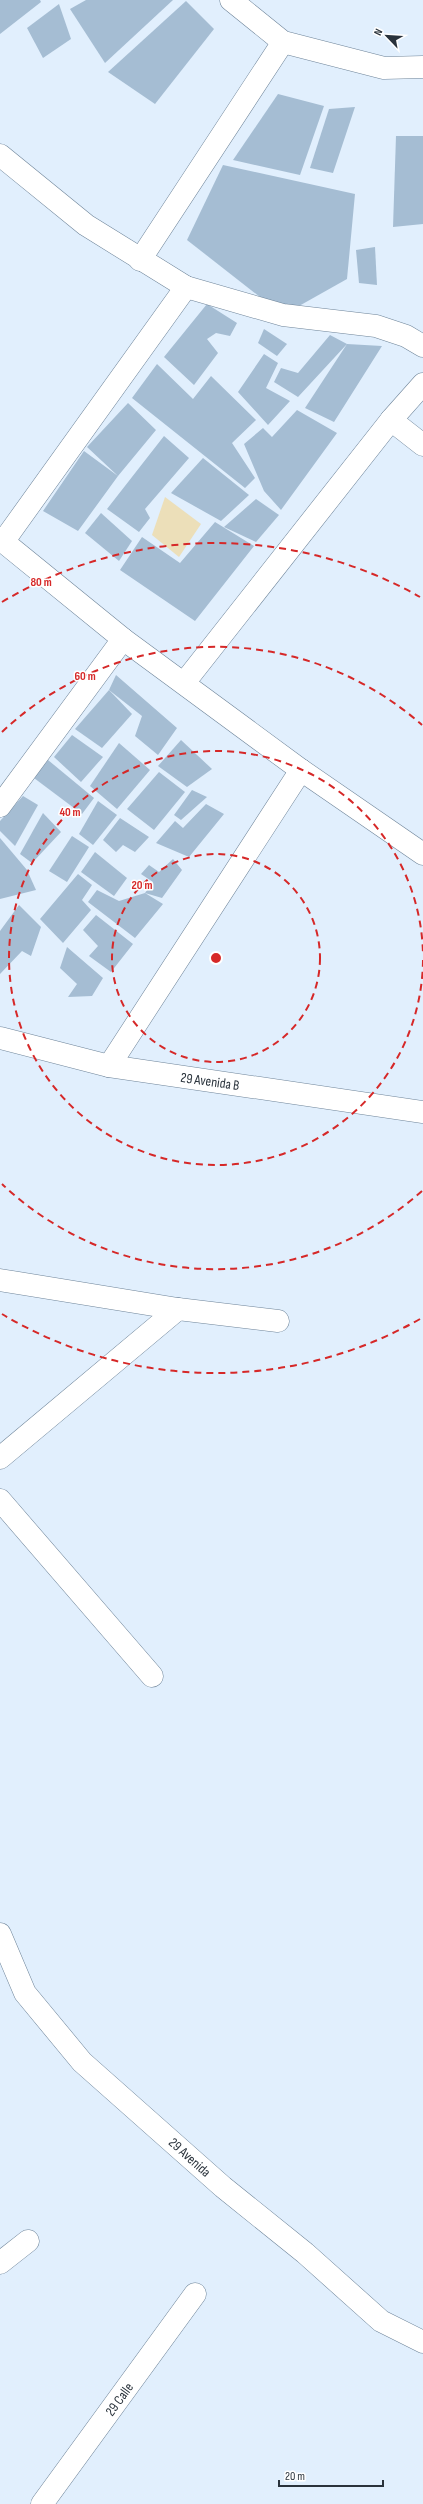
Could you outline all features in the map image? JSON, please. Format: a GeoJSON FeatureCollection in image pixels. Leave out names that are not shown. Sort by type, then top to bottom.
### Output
{"type":"FeatureCollection","features":[{"type":"Feature","properties":{"kind":"street"},"geometry":{"type":"LineString","coordinates":[[231,0],[282,42],[384,68],[423,67]]}},
{"type":"Feature","properties":{"kind":"street"},"geometry":{"type":"LineString","coordinates":[[140,260],[282,42]]}},
{"type":"Feature","properties":{"kind":"street"},"geometry":{"type":"LineString","coordinates":[[0,156],[86,225],[186,288],[283,316],[376,326],[406,336],[423,346]]}},
{"type":"Feature","properties":{"kind":"street"},"geometry":{"type":"LineString","coordinates":[[186,288],[2,541],[123,639],[301,770],[423,854]]}},
{"type":"Feature","properties":{"kind":"street"},"geometry":{"type":"LineString","coordinates":[[184,683],[391,420],[423,384]]}},
{"type":"Feature","properties":{"kind":"street"},"geometry":{"type":"LineString","coordinates":[[391,420],[423,445]]}},
{"type":"Feature","properties":{"kind":"street"},"geometry":{"type":"LineString","coordinates":[[0,806],[123,639]]}},
{"type":"Feature","properties":{"kind":"street"},"geometry":{"type":"LineString","coordinates":[[109,1066],[301,770]]}},
{"type":"Feature","properties":{"kind":"street","name":"29 Avenida B"},"geometry":{"type":"LineString","coordinates":[[0,1038],[109,1066],[423,1112]]}},
{"type":"Feature","properties":{"kind":"street"},"geometry":{"type":"LineString","coordinates":[[0,1280],[178,1309],[278,1321]]}},
{"type":"Feature","properties":{"kind":"street"},"geometry":{"type":"LineString","coordinates":[[0,1458],[178,1309]]}},
{"type":"Feature","properties":{"kind":"street"},"geometry":{"type":"LineString","coordinates":[[0,1500],[152,1676]]}},
{"type":"Feature","properties":{"kind":"street","name":"29 Avenida"},"geometry":{"type":"LineString","coordinates":[[0,1934],[25,1993],[82,2062],[222,2187],[305,2253],[381,2321],[423,2342]]}},
{"type":"Feature","properties":{"kind":"street"},"geometry":{"type":"LineString","coordinates":[[0,2263],[28,2241]]}},
{"type":"Feature","properties":{"kind":"street","name":"29 Calle"},"geometry":{"type":"LineString","coordinates":[[42,2504],[195,2294]]}},
{"type":"Feature","properties":{"kind":"shaded area"},"geometry":{"type":"Polygon","coordinates":[[[165,497],[201,524],[179,557],[152,535],[165,497]]]}},
{"type":"Feature","properties":{"kind":"building"},"geometry":{"type":"Polygon","coordinates":[[[0,0],[40,0],[41,2],[0,34],[0,0]]]}},
{"type":"Feature","properties":{"kind":"building"},"geometry":{"type":"Polygon","coordinates":[[[86,0],[173,0],[105,63],[70,9],[86,0]]]}},
{"type":"Feature","properties":{"kind":"building"},"geometry":{"type":"Polygon","coordinates":[[[186,1],[214,29],[155,104],[108,72],[186,1]]]}},
{"type":"Feature","properties":{"kind":"building"},"geometry":{"type":"Polygon","coordinates":[[[59,4],[71,39],[43,58],[27,28],[59,4]]]}},
{"type":"Feature","properties":{"kind":"building"},"geometry":{"type":"Polygon","coordinates":[[[278,94],[324,106],[300,175],[233,160],[278,94]]]}},
{"type":"Feature","properties":{"kind":"building"},"geometry":{"type":"Polygon","coordinates":[[[355,107],[333,173],[310,168],[329,109],[355,107]]]}},
{"type":"Feature","properties":{"kind":"building"},"geometry":{"type":"Polygon","coordinates":[[[396,136],[423,136],[423,224],[393,227],[396,136]]]}},
{"type":"Feature","properties":{"kind":"building"},"geometry":{"type":"Polygon","coordinates":[[[223,165],[355,194],[347,279],[283,315],[187,240],[223,165]]]}},
{"type":"Feature","properties":{"kind":"building"},"geometry":{"type":"Polygon","coordinates":[[[375,247],[377,285],[359,283],[356,250],[375,247]]]}},
{"type":"Feature","properties":{"kind":"building"},"geometry":{"type":"Polygon","coordinates":[[[207,304],[237,323],[230,336],[216,333],[207,339],[218,353],[194,385],[164,357],[207,304]]]}},
{"type":"Feature","properties":{"kind":"building"},"geometry":{"type":"Polygon","coordinates":[[[264,329],[287,344],[277,356],[258,343],[264,329]]]}},
{"type":"Feature","properties":{"kind":"building"},"geometry":{"type":"Polygon","coordinates":[[[330,335],[347,344],[298,397],[274,382],[281,368],[298,373],[330,335]]]}},
{"type":"Feature","properties":{"kind":"building"},"geometry":{"type":"Polygon","coordinates":[[[347,344],[382,346],[334,422],[305,408],[347,344]]]}},
{"type":"Feature","properties":{"kind":"building"},"geometry":{"type":"Polygon","coordinates":[[[264,354],[278,363],[266,388],[290,401],[268,425],[238,392],[264,354]]]}},
{"type":"Feature","properties":{"kind":"building"},"geometry":{"type":"Polygon","coordinates":[[[157,364],[193,399],[211,376],[256,420],[232,443],[255,478],[245,488],[132,398],[157,364]]]}},
{"type":"Feature","properties":{"kind":"building"},"geometry":{"type":"Polygon","coordinates":[[[128,403],[156,430],[118,476],[87,447],[128,403]]]}},
{"type":"Feature","properties":{"kind":"building"},"geometry":{"type":"Polygon","coordinates":[[[297,410],[337,433],[281,510],[264,491],[244,444],[263,428],[272,437],[297,410]]]}},
{"type":"Feature","properties":{"kind":"building"},"geometry":{"type":"Polygon","coordinates":[[[164,436],[189,458],[145,509],[150,518],[139,532],[107,509],[164,436]]]}},
{"type":"Feature","properties":{"kind":"building"},"geometry":{"type":"Polygon","coordinates":[[[84,451],[118,476],[78,531],[43,511],[84,451]]]}},
{"type":"Feature","properties":{"kind":"building"},"geometry":{"type":"Polygon","coordinates":[[[203,458],[249,495],[221,521],[171,493],[203,458]]]}},
{"type":"Feature","properties":{"kind":"building"},"geometry":{"type":"Polygon","coordinates":[[[256,499],[279,515],[256,542],[224,527],[256,499]]]}},
{"type":"Feature","properties":{"kind":"building"},"geometry":{"type":"Polygon","coordinates":[[[101,513],[132,541],[119,561],[85,533],[101,513]]]}},
{"type":"Feature","properties":{"kind":"building"},"geometry":{"type":"Polygon","coordinates":[[[215,522],[254,546],[195,621],[120,570],[142,537],[180,563],[215,522]]]}},
{"type":"Feature","properties":{"kind":"building"},"geometry":{"type":"Polygon","coordinates":[[[116,675],[177,728],[158,755],[135,736],[142,716],[109,690],[116,675]]]}},
{"type":"Feature","properties":{"kind":"building"},"geometry":{"type":"Polygon","coordinates":[[[109,690],[132,714],[102,748],[75,729],[109,690]]]}},
{"type":"Feature","properties":{"kind":"building"},"geometry":{"type":"Polygon","coordinates":[[[72,735],[103,757],[81,782],[54,757],[72,735]]]}},
{"type":"Feature","properties":{"kind":"building"},"geometry":{"type":"Polygon","coordinates":[[[181,740],[212,769],[187,787],[158,766],[181,740]]]}},
{"type":"Feature","properties":{"kind":"building"},"geometry":{"type":"Polygon","coordinates":[[[119,743],[150,770],[117,809],[90,786],[119,743]]]}},
{"type":"Feature","properties":{"kind":"building"},"geometry":{"type":"Polygon","coordinates":[[[48,760],[94,798],[82,814],[34,778],[48,760]]]}},
{"type":"Feature","properties":{"kind":"building"},"geometry":{"type":"Polygon","coordinates":[[[159,772],[185,792],[154,830],[127,809],[159,772]]]}},
{"type":"Feature","properties":{"kind":"building"},"geometry":{"type":"Polygon","coordinates":[[[192,790],[207,797],[181,820],[174,815],[192,790]]]}},
{"type":"Feature","properties":{"kind":"building"},"geometry":{"type":"Polygon","coordinates":[[[23,796],[38,805],[15,846],[0,831],[0,821],[23,796]]]}},
{"type":"Feature","properties":{"kind":"building"},"geometry":{"type":"Polygon","coordinates":[[[98,801],[117,815],[93,845],[79,834],[98,801]]]}},
{"type":"Feature","properties":{"kind":"building"},"geometry":{"type":"Polygon","coordinates":[[[206,804],[224,814],[189,857],[156,843],[175,821],[183,828],[206,804]]]}},
{"type":"Feature","properties":{"kind":"building"},"geometry":{"type":"Polygon","coordinates":[[[43,813],[61,832],[32,863],[20,854],[43,813]]]}},
{"type":"Feature","properties":{"kind":"building"},"geometry":{"type":"Polygon","coordinates":[[[120,818],[149,837],[135,852],[123,845],[116,852],[103,840],[120,818]]]}},
{"type":"Feature","properties":{"kind":"building"},"geometry":{"type":"Polygon","coordinates":[[[72,836],[89,847],[67,882],[49,871],[72,836]]]}},
{"type":"Feature","properties":{"kind":"building"},"geometry":{"type":"Polygon","coordinates":[[[0,838],[27,870],[36,890],[0,899],[0,838]]]}},
{"type":"Feature","properties":{"kind":"building"},"geometry":{"type":"Polygon","coordinates":[[[95,852],[127,878],[114,896],[81,872],[95,852]]]}},
{"type":"Feature","properties":{"kind":"building"},"geometry":{"type":"Polygon","coordinates":[[[173,859],[182,870],[162,898],[145,893],[153,882],[141,874],[149,865],[159,872],[173,859]]]}},
{"type":"Feature","properties":{"kind":"building"},"geometry":{"type":"Polygon","coordinates":[[[78,874],[92,885],[82,900],[91,910],[63,943],[40,919],[78,874]]]}},
{"type":"Feature","properties":{"kind":"building"},"geometry":{"type":"Polygon","coordinates":[[[97,890],[119,901],[145,893],[163,904],[135,938],[88,902],[97,890]]]}},
{"type":"Feature","properties":{"kind":"building"},"geometry":{"type":"Polygon","coordinates":[[[19,905],[41,927],[31,956],[22,951],[0,974],[0,931],[19,905]]]}},
{"type":"Feature","properties":{"kind":"building"},"geometry":{"type":"Polygon","coordinates":[[[96,915],[133,944],[111,972],[89,956],[98,946],[83,930],[96,915]]]}},
{"type":"Feature","properties":{"kind":"building"},"geometry":{"type":"Polygon","coordinates":[[[67,947],[103,978],[92,996],[68,997],[77,984],[60,968],[67,947]]]}}]}
